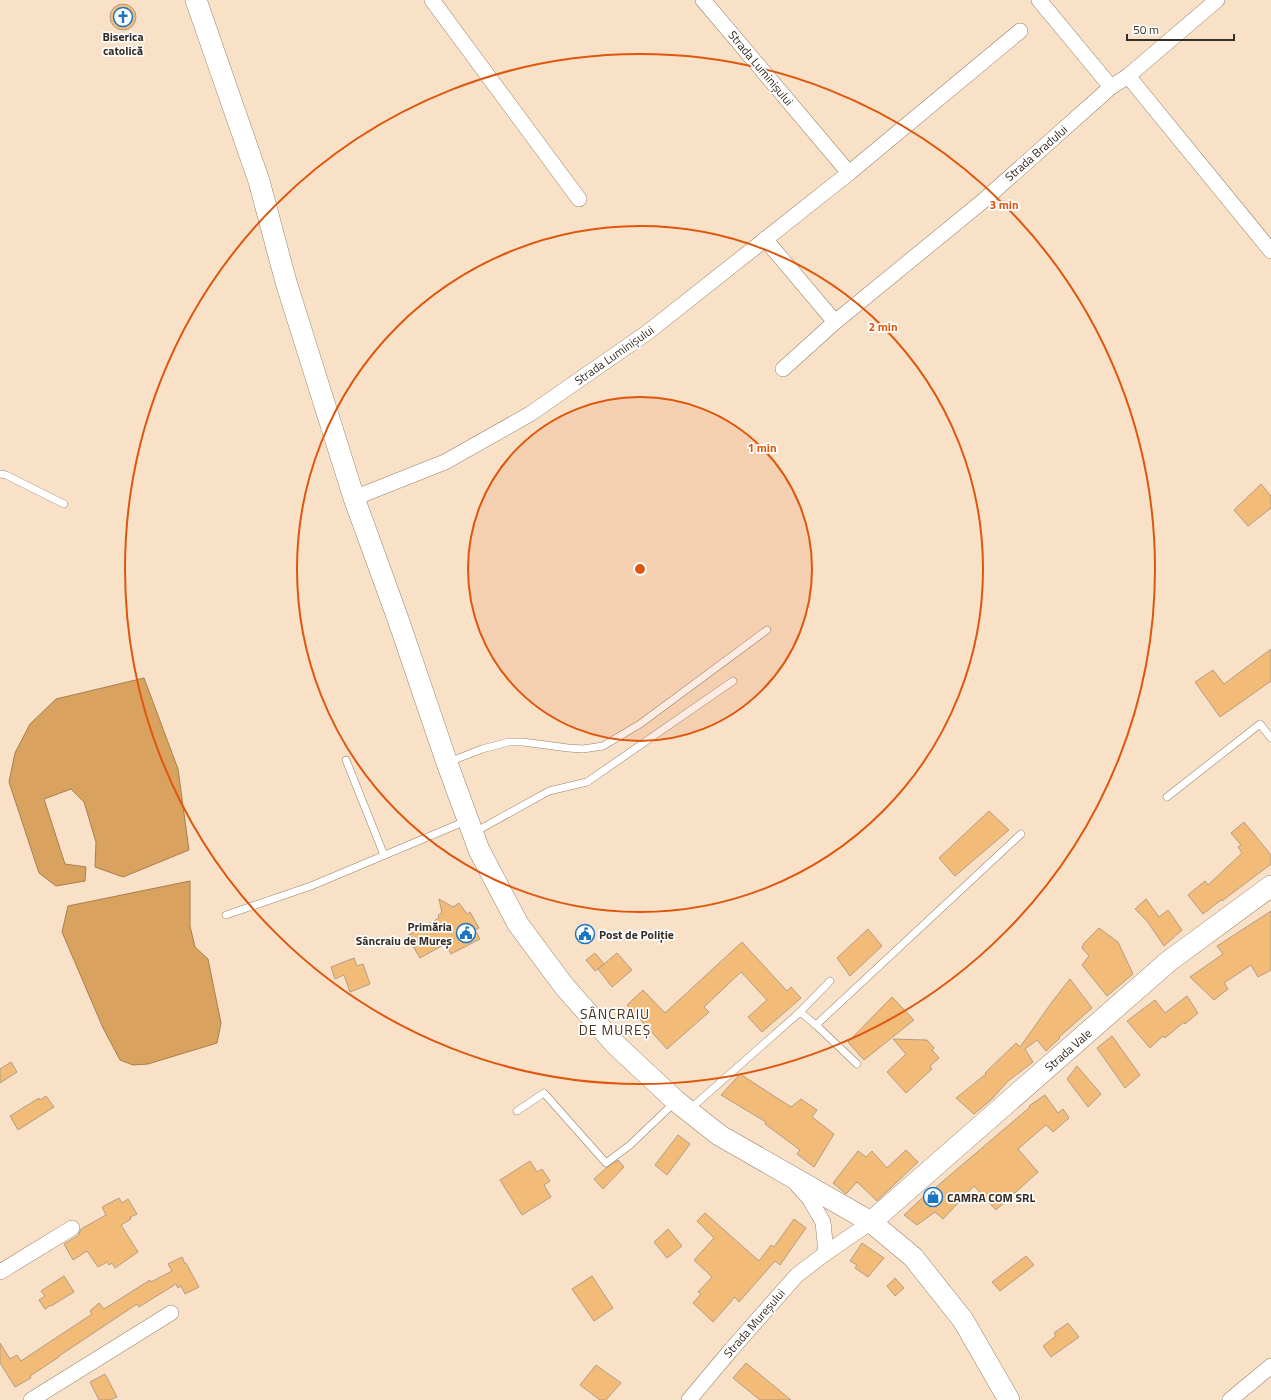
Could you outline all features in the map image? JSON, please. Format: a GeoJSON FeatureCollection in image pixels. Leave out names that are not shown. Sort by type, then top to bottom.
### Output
{"type":"FeatureCollection","features":[{"type":"Feature","properties":{"kind":"main road"},"geometry":{"type":"LineString","coordinates":[[196,0],[259,181],[286,282],[354,498],[398,619],[470,827],[479,850],[518,924],[564,986],[615,1044],[682,1106],[719,1135],[871,1222],[913,1257],[963,1320],[1009,1400]]}},
{"type":"Feature","properties":{"kind":"main road","name":"Strada Vale"},"geometry":{"type":"LineString","coordinates":[[871,1222],[1169,961],[1271,886]]}},
{"type":"Feature","properties":{"kind":"street"},"geometry":{"type":"LineString","coordinates":[[432,0],[579,199]]}},
{"type":"Feature","properties":{"kind":"street","name":"Strada Luminișului"},"geometry":{"type":"LineString","coordinates":[[704,0],[849,173]]}},
{"type":"Feature","properties":{"kind":"street"},"geometry":{"type":"LineString","coordinates":[[1039,0],[1112,87]]}},
{"type":"Feature","properties":{"kind":"street","name":"Strada Bradului"},"geometry":{"type":"LineString","coordinates":[[783,369],[835,322],[983,201],[1112,87],[1128,76],[1217,0]]}},
{"type":"Feature","properties":{"kind":"street","name":"Strada Luminișului"},"geometry":{"type":"LineString","coordinates":[[354,498],[444,462],[530,414],[648,332],[849,173],[1020,31]]}},
{"type":"Feature","properties":{"kind":"street"},"geometry":{"type":"LineString","coordinates":[[1128,76],[1271,251]]}},
{"type":"Feature","properties":{"kind":"street"},"geometry":{"type":"LineString","coordinates":[[765,239],[835,322]]}},
{"type":"Feature","properties":{"kind":"street"},"geometry":{"type":"LineString","coordinates":[[788,1175],[809,1198],[823,1222],[826,1253]]}},
{"type":"Feature","properties":{"kind":"street","name":"Strada Mureșului"},"geometry":{"type":"LineString","coordinates":[[689,1400],[797,1275],[871,1222]]}},
{"type":"Feature","properties":{"kind":"street"},"geometry":{"type":"LineString","coordinates":[[0,1272],[72,1228]]}},
{"type":"Feature","properties":{"kind":"street"},"geometry":{"type":"LineString","coordinates":[[31,1400],[171,1313]]}},
{"type":"Feature","properties":{"kind":"street"},"geometry":{"type":"LineString","coordinates":[[1230,1400],[1271,1366]]}},
{"type":"Feature","properties":{"kind":"lane"},"geometry":{"type":"LineString","coordinates":[[0,474],[6,475],[64,504]]}},
{"type":"Feature","properties":{"kind":"lane"},"geometry":{"type":"LineString","coordinates":[[447,763],[487,747],[509,742],[523,742],[583,749],[603,746],[640,724],[767,630]]}},
{"type":"Feature","properties":{"kind":"lane"},"geometry":{"type":"LineString","coordinates":[[226,915],[311,886],[384,855],[470,827],[549,791],[587,782],[733,681]]}},
{"type":"Feature","properties":{"kind":"lane"},"geometry":{"type":"LineString","coordinates":[[1167,797],[1260,724],[1271,738]]}},
{"type":"Feature","properties":{"kind":"lane"},"geometry":{"type":"LineString","coordinates":[[346,760],[384,855]]}},
{"type":"Feature","properties":{"kind":"lane"},"geometry":{"type":"LineString","coordinates":[[816,1025],[1021,834]]}},
{"type":"Feature","properties":{"kind":"lane"},"geometry":{"type":"LineString","coordinates":[[517,1110],[544,1093],[606,1163],[682,1106],[800,1012],[830,981]]}},
{"type":"Feature","properties":{"kind":"lane"},"geometry":{"type":"LineString","coordinates":[[800,1012],[857,1064]]}},
{"type":"Feature","properties":{"kind":"shaded area"},"geometry":{"type":"Polygon","coordinates":[[[144,678],[178,769],[189,850],[123,877],[95,867],[96,842],[84,802],[71,789],[44,799],[65,864],[86,867],[85,881],[56,886],[39,873],[9,782],[15,753],[30,724],[56,699],[144,678]]]}},
{"type":"Feature","properties":{"kind":"shaded area"},"geometry":{"type":"Polygon","coordinates":[[[190,881],[190,926],[195,947],[208,959],[221,1023],[217,1043],[148,1064],[133,1065],[120,1060],[103,1028],[62,932],[68,906],[190,881]]]}},
{"type":"Feature","properties":{"kind":"building","name":"Biserica catolică"},"geometry":{"type":"Polygon","coordinates":[[[123,4],[132,8],[136,17],[132,26],[123,30],[114,26],[110,17],[114,8],[123,4]]]}},
{"type":"Feature","properties":{"kind":"building"},"geometry":{"type":"Polygon","coordinates":[[[1261,484],[1271,496],[1271,508],[1248,526],[1234,510],[1261,484]]]}},
{"type":"Feature","properties":{"kind":"building"},"geometry":{"type":"Polygon","coordinates":[[[1271,649],[1271,681],[1220,717],[1195,682],[1213,670],[1224,684],[1271,649]]]}},
{"type":"Feature","properties":{"kind":"building"},"geometry":{"type":"Polygon","coordinates":[[[989,811],[1009,830],[955,876],[939,858],[989,811]]]}},
{"type":"Feature","properties":{"kind":"building"},"geometry":{"type":"Polygon","coordinates":[[[1244,822],[1271,855],[1271,864],[1203,914],[1188,895],[1205,881],[1208,885],[1242,853],[1238,847],[1241,845],[1231,833],[1244,822]]]}},
{"type":"Feature","properties":{"kind":"building"},"geometry":{"type":"Polygon","coordinates":[[[439,899],[453,907],[459,903],[467,914],[470,912],[479,928],[475,930],[480,939],[451,954],[445,944],[420,958],[407,936],[439,918],[438,915],[442,913],[439,899]]]}},
{"type":"Feature","properties":{"kind":"building"},"geometry":{"type":"Polygon","coordinates":[[[1146,899],[1159,917],[1168,910],[1182,930],[1164,946],[1147,921],[1135,909],[1146,899]]]}},
{"type":"Feature","properties":{"kind":"building"},"geometry":{"type":"Polygon","coordinates":[[[1271,911],[1271,970],[1258,977],[1251,965],[1224,983],[1228,989],[1214,1000],[1190,977],[1223,954],[1217,946],[1271,911]]]}},
{"type":"Feature","properties":{"kind":"building"},"geometry":{"type":"Polygon","coordinates":[[[1099,928],[1118,942],[1133,974],[1107,996],[1082,965],[1089,956],[1082,948],[1084,943],[1099,928]]]}},
{"type":"Feature","properties":{"kind":"building"},"geometry":{"type":"Polygon","coordinates":[[[868,929],[882,946],[850,976],[837,958],[868,929]]]}},
{"type":"Feature","properties":{"kind":"building"},"geometry":{"type":"Polygon","coordinates":[[[742,942],[787,991],[791,987],[801,998],[762,1032],[748,1017],[767,1000],[741,972],[704,1007],[709,1012],[667,1049],[627,1005],[643,990],[665,1013],[742,942]]]}},
{"type":"Feature","properties":{"kind":"building"},"geometry":{"type":"Polygon","coordinates":[[[595,953],[604,964],[595,971],[586,960],[595,953]]]}},
{"type":"Feature","properties":{"kind":"building"},"geometry":{"type":"Polygon","coordinates":[[[617,953],[632,970],[612,987],[598,969],[617,953]]]}},
{"type":"Feature","properties":{"kind":"building"},"geometry":{"type":"Polygon","coordinates":[[[354,958],[357,966],[363,964],[370,984],[350,992],[344,975],[335,979],[331,967],[354,958]]]}},
{"type":"Feature","properties":{"kind":"building"},"geometry":{"type":"Polygon","coordinates":[[[1070,979],[1092,1008],[1059,1037],[1060,1038],[1046,1051],[1037,1040],[1025,1049],[1033,1062],[1008,1081],[992,1099],[974,1114],[956,1098],[986,1074],[985,1073],[1016,1043],[1020,1047],[1070,979]]]}},
{"type":"Feature","properties":{"kind":"building"},"geometry":{"type":"Polygon","coordinates":[[[1187,996],[1198,1013],[1185,1024],[1184,1022],[1165,1038],[1163,1036],[1150,1048],[1127,1021],[1155,1000],[1165,1013],[1187,996]]]}},
{"type":"Feature","properties":{"kind":"building"},"geometry":{"type":"Polygon","coordinates":[[[892,997],[914,1020],[864,1060],[848,1042],[892,997]]]}},
{"type":"Feature","properties":{"kind":"building"},"geometry":{"type":"Polygon","coordinates":[[[1112,1036],[1140,1075],[1125,1088],[1097,1048],[1112,1036]]]}},
{"type":"Feature","properties":{"kind":"building"},"geometry":{"type":"Polygon","coordinates":[[[893,1039],[927,1040],[934,1048],[932,1050],[939,1058],[930,1066],[932,1069],[906,1093],[887,1072],[906,1054],[893,1039]]]}},
{"type":"Feature","properties":{"kind":"building"},"geometry":{"type":"Polygon","coordinates":[[[11,1062],[17,1072],[0,1083],[0,1069],[11,1062]]]}},
{"type":"Feature","properties":{"kind":"building"},"geometry":{"type":"Polygon","coordinates":[[[1077,1066],[1101,1094],[1088,1107],[1067,1079],[1077,1066]]]}},
{"type":"Feature","properties":{"kind":"building"},"geometry":{"type":"Polygon","coordinates":[[[740,1074],[791,1107],[801,1099],[817,1110],[812,1117],[834,1134],[814,1167],[797,1154],[800,1150],[765,1124],[766,1122],[721,1095],[740,1074]]]}},
{"type":"Feature","properties":{"kind":"building"},"geometry":{"type":"Polygon","coordinates":[[[1045,1095],[1058,1113],[1063,1109],[1069,1118],[1053,1132],[1046,1125],[1018,1149],[1038,1172],[996,1210],[974,1186],[943,1219],[935,1212],[917,1225],[904,1215],[934,1187],[935,1188],[1030,1107],[1029,1106],[1045,1095]]]}},
{"type":"Feature","properties":{"kind":"building"},"geometry":{"type":"Polygon","coordinates":[[[46,1096],[54,1107],[18,1130],[10,1116],[39,1098],[40,1100],[46,1096]]]}},
{"type":"Feature","properties":{"kind":"building"},"geometry":{"type":"Polygon","coordinates":[[[678,1135],[690,1144],[667,1175],[655,1165],[678,1135]]]}},
{"type":"Feature","properties":{"kind":"building"},"geometry":{"type":"Polygon","coordinates":[[[906,1150],[918,1162],[877,1201],[857,1182],[846,1194],[833,1183],[858,1151],[866,1157],[872,1151],[887,1168],[906,1150]]]}},
{"type":"Feature","properties":{"kind":"building"},"geometry":{"type":"Polygon","coordinates":[[[618,1160],[624,1167],[603,1189],[594,1179],[618,1160]]]}},
{"type":"Feature","properties":{"kind":"building"},"geometry":{"type":"Polygon","coordinates":[[[530,1161],[537,1172],[542,1169],[550,1181],[544,1185],[551,1197],[522,1215],[500,1180],[530,1161]]]}},
{"type":"Feature","properties":{"kind":"building"},"geometry":{"type":"Polygon","coordinates":[[[119,1198],[122,1203],[128,1199],[137,1214],[130,1217],[131,1219],[121,1225],[138,1252],[115,1268],[112,1263],[109,1265],[107,1262],[98,1267],[87,1251],[73,1260],[64,1244],[79,1235],[81,1229],[106,1215],[102,1207],[119,1198]]]}},
{"type":"Feature","properties":{"kind":"building"},"geometry":{"type":"Polygon","coordinates":[[[705,1213],[759,1261],[771,1245],[774,1247],[794,1219],[806,1228],[780,1265],[775,1261],[739,1302],[735,1297],[713,1322],[693,1303],[701,1294],[698,1292],[712,1277],[694,1260],[714,1238],[697,1221],[705,1213]]]}},
{"type":"Feature","properties":{"kind":"building"},"geometry":{"type":"Polygon","coordinates":[[[668,1229],[682,1246],[667,1258],[654,1242],[668,1229]]]}},
{"type":"Feature","properties":{"kind":"building"},"geometry":{"type":"Polygon","coordinates":[[[862,1243],[884,1258],[868,1277],[855,1268],[857,1265],[850,1261],[862,1243]]]}},
{"type":"Feature","properties":{"kind":"building"},"geometry":{"type":"Polygon","coordinates":[[[1026,1256],[1034,1265],[1000,1291],[992,1282],[1026,1256]]]}},
{"type":"Feature","properties":{"kind":"building"},"geometry":{"type":"Polygon","coordinates":[[[182,1257],[199,1287],[185,1294],[181,1286],[178,1288],[176,1284],[139,1307],[137,1304],[30,1376],[31,1378],[15,1387],[0,1363],[0,1343],[10,1359],[17,1355],[21,1361],[92,1314],[90,1311],[99,1303],[104,1309],[150,1280],[151,1282],[172,1271],[168,1264],[182,1257]]]}},
{"type":"Feature","properties":{"kind":"building"},"geometry":{"type":"Polygon","coordinates":[[[64,1276],[74,1292],[45,1309],[39,1300],[45,1296],[41,1291],[64,1276]]]}},
{"type":"Feature","properties":{"kind":"building"},"geometry":{"type":"Polygon","coordinates":[[[592,1276],[613,1308],[594,1321],[572,1289],[592,1276]]]}},
{"type":"Feature","properties":{"kind":"building"},"geometry":{"type":"Polygon","coordinates":[[[895,1278],[904,1288],[895,1296],[887,1286],[895,1278]]]}},
{"type":"Feature","properties":{"kind":"building"},"geometry":{"type":"Polygon","coordinates":[[[1068,1323],[1079,1337],[1051,1357],[1043,1346],[1056,1336],[1054,1333],[1068,1323]]]}},
{"type":"Feature","properties":{"kind":"building"},"geometry":{"type":"Polygon","coordinates":[[[746,1363],[791,1400],[760,1400],[733,1378],[746,1363]]]}},
{"type":"Feature","properties":{"kind":"building"},"geometry":{"type":"Polygon","coordinates":[[[596,1365],[621,1383],[606,1400],[600,1400],[580,1385],[596,1365]]]}},
{"type":"Feature","properties":{"kind":"building"},"geometry":{"type":"Polygon","coordinates":[[[105,1374],[117,1397],[110,1400],[99,1400],[90,1382],[105,1374]]]}},
{"type":"Feature","properties":{"kind":"place","name":"Biserica catolică"},"geometry":{"type":"Point","coordinates":[123,17]}},
{"type":"Feature","properties":{"kind":"place","name":"Primăria Sâncraiu de Mureș"},"geometry":{"type":"Point","coordinates":[466,933]}},
{"type":"Feature","properties":{"kind":"place","name":"Post de Poliție"},"geometry":{"type":"Point","coordinates":[585,934]}},
{"type":"Feature","properties":{"kind":"place","name":"CAMRA COM SRL"},"geometry":{"type":"Point","coordinates":[933,1197]}},
{"type":"Feature","properties":{"kind":"district","name":"SÂNCRAIU DE MUREȘ"},"geometry":{"type":"Point","coordinates":[615,1022]}}]}
